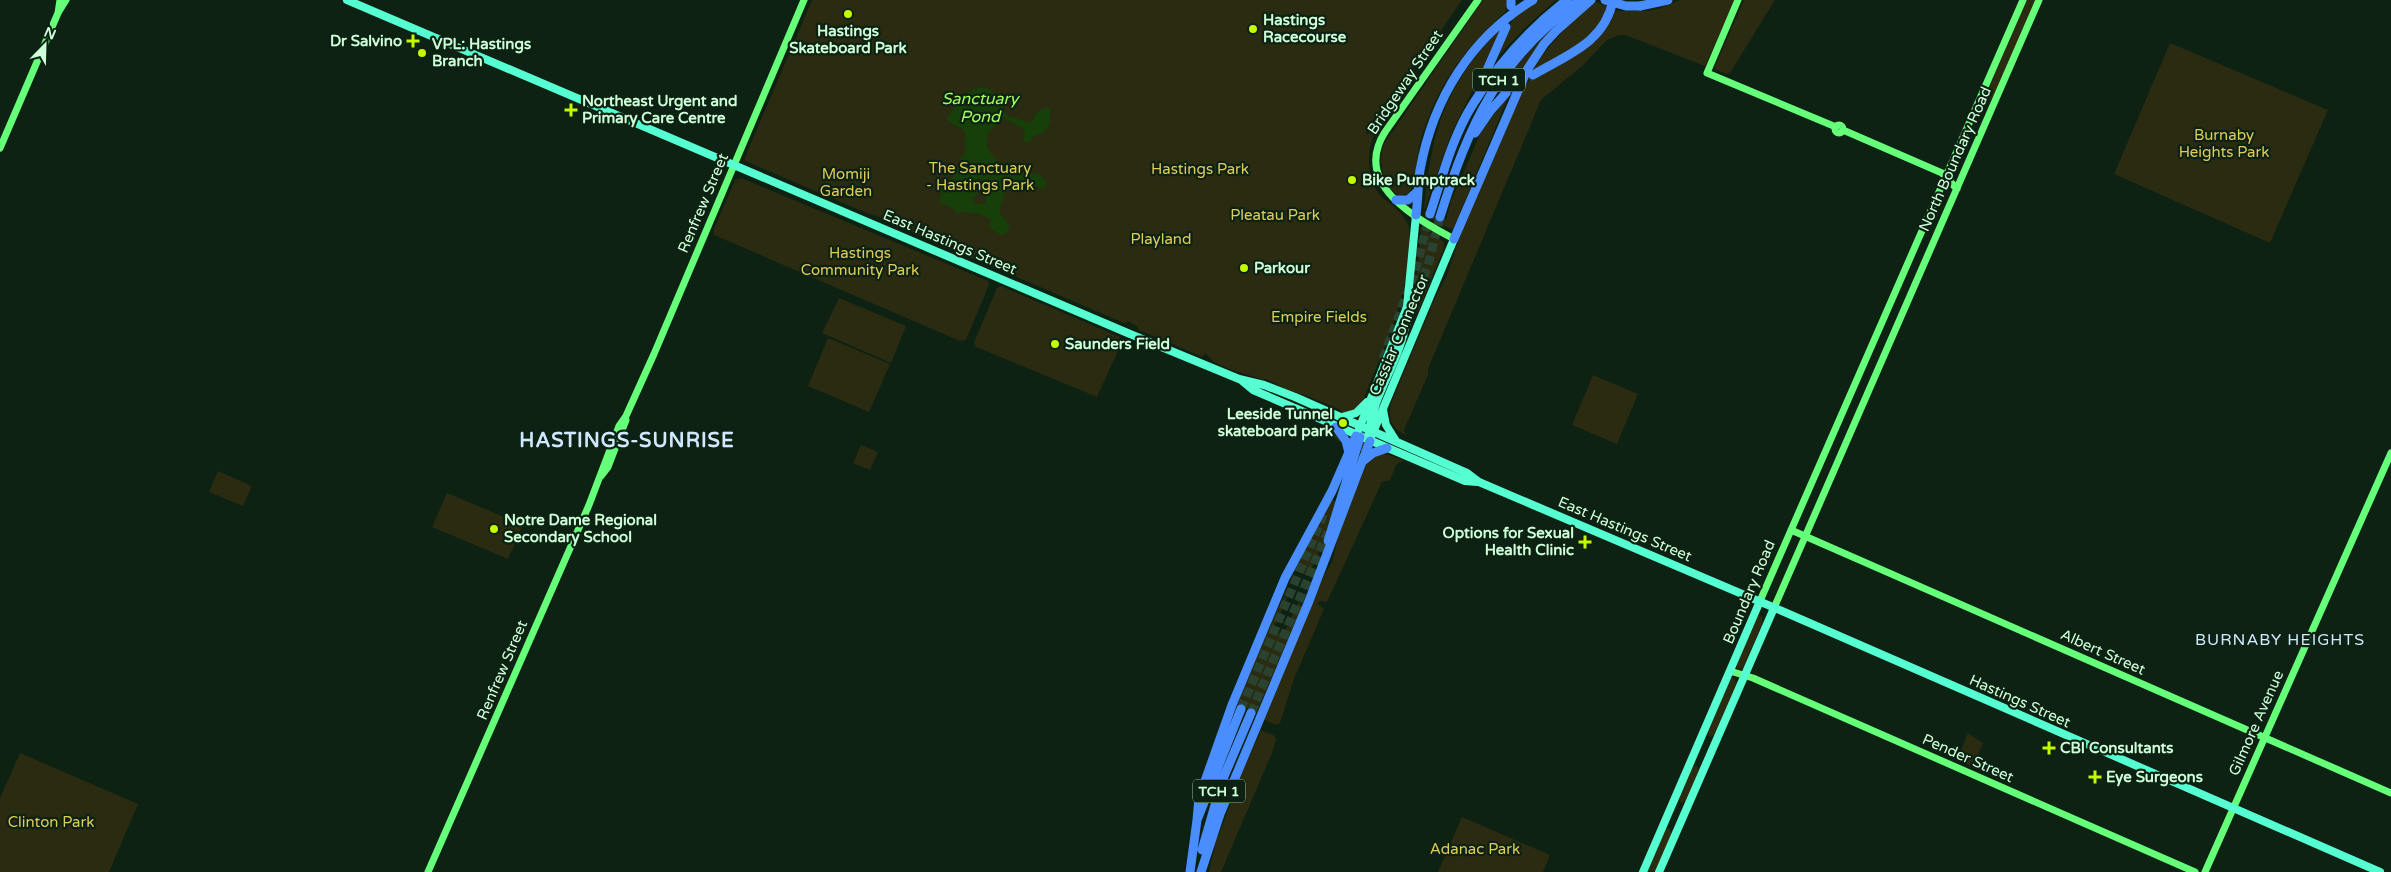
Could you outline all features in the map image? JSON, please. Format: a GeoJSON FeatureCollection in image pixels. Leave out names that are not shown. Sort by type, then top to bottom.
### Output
{"type":"FeatureCollection","features":[{"type":"Feature","properties":{"kind":"highway"},"geometry":{"type":"LineString","coordinates":[[1416,216],[1423,159],[1432,124],[1454,77],[1489,34],[1513,13],[1533,0]]}},
{"type":"Feature","properties":{"kind":"highway","name":"TCH 1"},"geometry":{"type":"LineString","coordinates":[[1430,214],[1454,145],[1472,105],[1518,43],[1566,0]]}},
{"type":"Feature","properties":{"kind":"highway","name":"TCH 1"},"geometry":{"type":"LineString","coordinates":[[1440,217],[1451,183],[1476,120],[1507,69],[1531,41],[1580,0]]}},
{"type":"Feature","properties":{"kind":"highway"},"geometry":{"type":"LineString","coordinates":[[1454,239],[1526,70],[1544,44],[1556,31],[1591,0]]}},
{"type":"Feature","properties":{"kind":"highway"},"geometry":{"type":"LineString","coordinates":[[1605,0],[1626,6],[1640,6],[1668,0]]}},
{"type":"Feature","properties":{"kind":"highway"},"geometry":{"type":"LineString","coordinates":[[1533,75],[1589,42],[1606,20],[1613,0]]}},
{"type":"Feature","properties":{"kind":"highway"},"geometry":{"type":"LineString","coordinates":[[1472,105],[1506,27]]}},
{"type":"Feature","properties":{"kind":"highway"},"geometry":{"type":"LineString","coordinates":[[1451,183],[1482,122],[1506,93]]}},
{"type":"Feature","properties":{"kind":"highway"},"geometry":{"type":"LineString","coordinates":[[1396,200],[1408,200],[1418,191]]}},
{"type":"Feature","properties":{"kind":"highway"},"geometry":{"type":"LineString","coordinates":[[1336,427],[1346,441],[1349,452]]}},
{"type":"Feature","properties":{"kind":"highway"},"geometry":{"type":"LineString","coordinates":[[1197,820],[1199,798],[1232,705],[1285,578],[1332,491],[1358,436]]}},
{"type":"Feature","properties":{"kind":"highway"},"geometry":{"type":"LineString","coordinates":[[1328,549],[1328,537],[1358,436]]}},
{"type":"Feature","properties":{"kind":"highway"},"geometry":{"type":"LineString","coordinates":[[1200,872],[1220,814],[1308,602],[1370,441]]}},
{"type":"Feature","properties":{"kind":"highway"},"geometry":{"type":"LineString","coordinates":[[1361,463],[1374,453],[1387,448]]}},
{"type":"Feature","properties":{"kind":"highway","name":"TCH 1"},"geometry":{"type":"LineString","coordinates":[[1190,872],[1197,820],[1241,709]]}},
{"type":"Feature","properties":{"kind":"highway","name":"TCH 1"},"geometry":{"type":"LineString","coordinates":[[1200,872],[1215,800],[1251,713]]}},
{"type":"Feature","properties":{"kind":"main road","name":"East Hastings Street"},"geometry":{"type":"LineString","coordinates":[[347,0],[1239,379],[1264,384],[1396,440],[1467,474],[1479,482],[1760,601]]}},
{"type":"Feature","properties":{"kind":"main road","name":"Cassiar Connector"},"geometry":{"type":"LineString","coordinates":[[1360,426],[1407,307],[1416,216]]}},
{"type":"Feature","properties":{"kind":"main road","name":"Cassiar Connector"},"geometry":{"type":"LineString","coordinates":[[1371,430],[1383,410],[1454,239]]}},
{"type":"Feature","properties":{"kind":"main road"},"geometry":{"type":"LineString","coordinates":[[1370,441],[1371,430],[1402,342],[1407,307]]}},
{"type":"Feature","properties":{"kind":"main road","name":"East Hastings Street"},"geometry":{"type":"LineString","coordinates":[[1239,379],[1252,390],[1336,427],[1465,481],[1479,482]]}},
{"type":"Feature","properties":{"kind":"main road"},"geometry":{"type":"LineString","coordinates":[[1340,417],[1356,414],[1372,396]]}},
{"type":"Feature","properties":{"kind":"main road"},"geometry":{"type":"LineString","coordinates":[[1383,410],[1386,425],[1396,440]]}},
{"type":"Feature","properties":{"kind":"main road"},"geometry":{"type":"LineString","coordinates":[[1358,436],[1360,426]]}},
{"type":"Feature","properties":{"kind":"main road","name":"Hastings Street"},"geometry":{"type":"LineString","coordinates":[[1760,601],[2380,872]]}},
{"type":"Feature","properties":{"kind":"main road","name":"Boundary Road"},"geometry":{"type":"LineString","coordinates":[[1643,872],[1760,601]]}},
{"type":"Feature","properties":{"kind":"main road","name":"Boundary Road"},"geometry":{"type":"LineString","coordinates":[[1660,872],[1774,608]]}},
{"type":"Feature","properties":{"kind":"street"},"geometry":{"type":"LineString","coordinates":[[58,14],[60,0]]}},
{"type":"Feature","properties":{"kind":"street"},"geometry":{"type":"LineString","coordinates":[[0,148],[58,14],[66,0]]}},
{"type":"Feature","properties":{"kind":"street","name":"Renfrew Street"},"geometry":{"type":"LineString","coordinates":[[428,872],[600,479],[608,467],[626,416],[804,0]]}},
{"type":"Feature","properties":{"kind":"street","name":"Bridgeway Street"},"geometry":{"type":"LineString","coordinates":[[1454,239],[1416,216],[1396,200],[1384,188],[1378,177],[1376,164],[1378,145],[1478,0]]}},
{"type":"Feature","properties":{"kind":"street"},"geometry":{"type":"LineString","coordinates":[[1738,0],[1707,72],[1942,173],[1957,189]]}},
{"type":"Feature","properties":{"kind":"street","name":"North Boundary Road"},"geometry":{"type":"LineString","coordinates":[[1882,324],[2023,0]]}},
{"type":"Feature","properties":{"kind":"street","name":"North Boundary Road"},"geometry":{"type":"LineString","coordinates":[[1895,329],[2039,0]]}},
{"type":"Feature","properties":{"kind":"street","name":"Boundary Road"},"geometry":{"type":"LineString","coordinates":[[1760,601],[1882,324]]}},
{"type":"Feature","properties":{"kind":"street","name":"Boundary Road"},"geometry":{"type":"LineString","coordinates":[[1774,608],[1895,329]]}},
{"type":"Feature","properties":{"kind":"street","name":"Gilmore Avenue"},"geometry":{"type":"LineString","coordinates":[[2205,872],[2391,453]]}},
{"type":"Feature","properties":{"kind":"street","name":"Albert Street"},"geometry":{"type":"LineString","coordinates":[[1790,530],[2391,793]]}},
{"type":"Feature","properties":{"kind":"street","name":"Pender Street"},"geometry":{"type":"LineString","coordinates":[[1730,671],[2195,872]]}},
{"type":"Feature","properties":{"kind":"green space","name":"Hastings Park"},"geometry":{"type":"Polygon","coordinates":[[[812,0],[1462,0],[1432,44],[1366,129],[1367,135],[1409,84],[1403,96],[1375,134],[1369,157],[1372,182],[1375,189],[1408,223],[1409,250],[1407,273],[1402,295],[1387,340],[1362,403],[1354,409],[1342,443],[1333,437],[1341,410],[1290,391],[1266,379],[1263,380],[1224,367],[1204,353],[1203,357],[1139,330],[1137,326],[1129,322],[1124,323],[893,224],[890,220],[869,214],[745,161],[745,157],[812,0]]]}},
{"type":"Feature","properties":{"kind":"green space"},"geometry":{"type":"Polygon","coordinates":[[[1483,0],[1507,0],[1506,11],[1463,56],[1442,88],[1433,106],[1419,146],[1414,184],[1408,194],[1399,196],[1388,186],[1382,173],[1381,159],[1384,144],[1483,0]]]}},
{"type":"Feature","properties":{"kind":"green space"},"geometry":{"type":"Polygon","coordinates":[[[1539,0],[1556,0],[1529,24],[1496,58],[1513,18],[1539,0]]]}},
{"type":"Feature","properties":{"kind":"green space"},"geometry":{"type":"Polygon","coordinates":[[[1680,0],[1735,0],[1705,66],[1625,35],[1619,35],[1607,40],[1583,65],[1541,100],[1428,369],[1428,375],[1404,430],[1406,435],[1401,433],[1392,424],[1390,406],[1436,296],[1447,275],[1462,231],[1526,80],[1528,82],[1543,75],[1542,73],[1580,53],[1614,11],[1648,11],[1680,0]]]}},
{"type":"Feature","properties":{"kind":"green space"},"geometry":{"type":"Polygon","coordinates":[[[1744,0],[1775,0],[1730,73],[1726,74],[1715,69],[1715,66],[1744,0]]]}},
{"type":"Feature","properties":{"kind":"green space"},"geometry":{"type":"Polygon","coordinates":[[[2026,0],[2036,0],[1993,98],[1986,101],[1984,97],[2026,0]]]}},
{"type":"Feature","properties":{"kind":"green space"},"geometry":{"type":"Polygon","coordinates":[[[1595,1],[1608,7],[1594,30],[1566,52],[1532,71],[1546,50],[1561,33],[1595,1]]]}},
{"type":"Feature","properties":{"kind":"green space"},"geometry":{"type":"Polygon","coordinates":[[[1502,27],[1452,132],[1424,211],[1431,157],[1444,111],[1466,70],[1502,27]]]}},
{"type":"Feature","properties":{"kind":"green space"},"geometry":{"type":"Polygon","coordinates":[[[1550,30],[1517,80],[1495,100],[1517,65],[1550,30]]]}},
{"type":"Feature","properties":{"kind":"green space","name":"Burnaby Heights Park"},"geometry":{"type":"Polygon","coordinates":[[[2170,43],[2328,110],[2270,243],[2114,174],[2170,43]]]}},
{"type":"Feature","properties":{"kind":"green space"},"geometry":{"type":"Polygon","coordinates":[[[1509,95],[1455,225],[1452,229],[1440,225],[1422,211],[1446,220],[1451,201],[1481,132],[1509,95]]]}},
{"type":"Feature","properties":{"kind":"green space","name":"Hastings Community Park"},"geometry":{"type":"Polygon","coordinates":[[[741,178],[988,281],[989,285],[966,340],[960,341],[714,235],[713,231],[735,180],[741,178]]]}},
{"type":"Feature","properties":{"kind":"green space"},"geometry":{"type":"Polygon","coordinates":[[[1421,227],[1444,242],[1444,248],[1418,312],[1413,310],[1421,227]]]}},
{"type":"Feature","properties":{"kind":"green space"},"geometry":{"type":"Polygon","coordinates":[[[1001,286],[1120,337],[1118,351],[1097,397],[976,347],[974,342],[997,288],[1001,286]]]}},
{"type":"Feature","properties":{"kind":"green space","name":"Hastings Community Park"},"geometry":{"type":"Polygon","coordinates":[[[839,298],[906,326],[891,363],[822,333],[839,298]]]}},
{"type":"Feature","properties":{"kind":"green space"},"geometry":{"type":"Polygon","coordinates":[[[828,338],[890,364],[869,412],[808,386],[828,338]]]}},
{"type":"Feature","properties":{"kind":"green space"},"geometry":{"type":"Polygon","coordinates":[[[1593,375],[1638,394],[1617,444],[1572,425],[1593,375]]]}},
{"type":"Feature","properties":{"kind":"green space"},"geometry":{"type":"Polygon","coordinates":[[[861,445],[878,452],[870,470],[853,463],[861,445]]]}},
{"type":"Feature","properties":{"kind":"green space"},"geometry":{"type":"Polygon","coordinates":[[[1382,453],[1404,460],[1396,465],[1390,480],[1382,482],[1327,602],[1319,601],[1318,604],[1324,609],[1294,679],[1280,723],[1276,725],[1263,719],[1325,574],[1332,562],[1339,534],[1367,462],[1370,458],[1382,453]]]}},
{"type":"Feature","properties":{"kind":"green space"},"geometry":{"type":"Polygon","coordinates":[[[218,471],[252,486],[243,506],[209,492],[218,471]]]}},
{"type":"Feature","properties":{"kind":"green space"},"geometry":{"type":"Polygon","coordinates":[[[447,493],[523,525],[508,559],[432,527],[447,493]]]}},
{"type":"Feature","properties":{"kind":"green space"},"geometry":{"type":"Polygon","coordinates":[[[1332,499],[1336,501],[1317,558],[1308,576],[1294,570],[1332,499]]]}},
{"type":"Feature","properties":{"kind":"green space"},"geometry":{"type":"Polygon","coordinates":[[[1288,596],[1273,630],[1283,635],[1299,601],[1302,607],[1257,712],[1236,704],[1274,616],[1284,597],[1288,596]]]}},
{"type":"Feature","properties":{"kind":"green space"},"geometry":{"type":"Polygon","coordinates":[[[1758,615],[1762,617],[1762,624],[1743,668],[1738,669],[1736,664],[1758,615]]]}},
{"type":"Feature","properties":{"kind":"green space"},"geometry":{"type":"Polygon","coordinates":[[[1731,678],[1735,678],[1736,684],[1715,735],[1710,737],[1707,731],[1731,678]]]}},
{"type":"Feature","properties":{"kind":"green space"},"geometry":{"type":"Polygon","coordinates":[[[1261,730],[1275,736],[1276,740],[1272,753],[1221,872],[1209,872],[1216,841],[1231,803],[1233,792],[1261,730]]]}},
{"type":"Feature","properties":{"kind":"green space"},"geometry":{"type":"Polygon","coordinates":[[[1968,733],[1983,743],[1973,767],[1957,760],[1968,733]]]}},
{"type":"Feature","properties":{"kind":"green space","name":"Clinton Park"},"geometry":{"type":"Polygon","coordinates":[[[20,753],[138,804],[109,872],[0,872],[0,798],[20,753]]]}},
{"type":"Feature","properties":{"kind":"green space"},"geometry":{"type":"Polygon","coordinates":[[[1692,766],[1697,766],[1699,771],[1686,801],[1681,803],[1678,797],[1692,766]]]}},
{"type":"Feature","properties":{"kind":"green space","name":"Adanac Park"},"geometry":{"type":"Polygon","coordinates":[[[1462,817],[1550,855],[1543,872],[1438,872],[1462,817]]]}},
{"type":"Feature","properties":{"kind":"green space"},"geometry":{"type":"Polygon","coordinates":[[[1669,828],[1672,834],[1656,871],[1647,872],[1665,829],[1669,828]]]}},
{"type":"Feature","properties":{"kind":"water","name":"Sanctuary Pond"},"geometry":{"type":"Polygon","coordinates":[[[983,87],[992,91],[998,98],[1006,115],[1031,123],[1037,112],[1046,107],[1050,109],[1050,124],[1044,132],[1034,136],[1029,142],[1025,142],[1023,139],[1025,130],[1004,118],[988,132],[987,148],[998,162],[1009,164],[1018,174],[1022,172],[1040,174],[1047,183],[1043,189],[1021,180],[1015,183],[1013,188],[1006,190],[999,212],[1010,226],[1007,233],[1001,235],[992,230],[989,226],[991,220],[987,217],[974,213],[956,213],[953,208],[940,203],[941,187],[950,186],[952,178],[960,165],[961,157],[965,154],[965,131],[948,121],[947,117],[966,94],[983,87]],[[978,178],[974,184],[978,193],[972,199],[975,204],[985,204],[986,199],[982,190],[987,193],[992,188],[991,184],[978,178]]]}},
{"type":"Feature","properties":{"kind":"tunnel"},"geometry":{"type":"LineString","coordinates":[[1506,93],[1533,75]]}},
{"type":"Feature","properties":{"kind":"tunnel"},"geometry":{"type":"LineString","coordinates":[[1383,359],[1415,272],[1430,214]]}},
{"type":"Feature","properties":{"kind":"tunnel"},"geometry":{"type":"LineString","coordinates":[[1405,328],[1428,265],[1440,217]]}},
{"type":"Feature","properties":{"kind":"tunnel"},"geometry":{"type":"LineString","coordinates":[[1352,476],[1368,432]]}},
{"type":"Feature","properties":{"kind":"tunnel"},"geometry":{"type":"LineString","coordinates":[[1241,709],[1325,511]]}},
{"type":"Feature","properties":{"kind":"tunnel"},"geometry":{"type":"LineString","coordinates":[[1251,713],[1328,532]]}},
{"type":"Feature","properties":{"kind":"place","name":"Hastings Skateboard Park"},"geometry":{"type":"Point","coordinates":[848,14]}},
{"type":"Feature","properties":{"kind":"place","name":"Hastings Racecourse"},"geometry":{"type":"Point","coordinates":[1253,29]}},
{"type":"Feature","properties":{"kind":"place","name":"Dr Salvino"},"geometry":{"type":"Point","coordinates":[413,41]}},
{"type":"Feature","properties":{"kind":"place","name":"VPL: Hastings Branch"},"geometry":{"type":"Point","coordinates":[422,53]}},
{"type":"Feature","properties":{"kind":"place","name":"Northeast Urgent and Primary Care Centre"},"geometry":{"type":"Point","coordinates":[571,110]}},
{"type":"Feature","properties":{"kind":"place","name":"Bike Pumptrack"},"geometry":{"type":"Point","coordinates":[1352,180]}},
{"type":"Feature","properties":{"kind":"place","name":"Parkour"},"geometry":{"type":"Point","coordinates":[1244,268]}},
{"type":"Feature","properties":{"kind":"place","name":"Saunders Field"},"geometry":{"type":"Point","coordinates":[1055,344]}},
{"type":"Feature","properties":{"kind":"place","name":"Leeside Tunnel skateboard park"},"geometry":{"type":"Point","coordinates":[1343,423]}},
{"type":"Feature","properties":{"kind":"place","name":"Notre Dame Regional Secondary School"},"geometry":{"type":"Point","coordinates":[494,529]}},
{"type":"Feature","properties":{"kind":"place","name":"Options for Sexual Health Clinic"},"geometry":{"type":"Point","coordinates":[1585,542]}},
{"type":"Feature","properties":{"kind":"place","name":"CBI Consultants"},"geometry":{"type":"Point","coordinates":[2049,748]}},
{"type":"Feature","properties":{"kind":"place","name":"Eye Surgeons"},"geometry":{"type":"Point","coordinates":[2095,777]}},
{"type":"Feature","properties":{"kind":"district","name":"HASTINGS-SUNRISE"},"geometry":{"type":"Point","coordinates":[627,441]}},
{"type":"Feature","properties":{"kind":"district","name":"BURNABY HEIGHTS"},"geometry":{"type":"Point","coordinates":[2280,640]}},
{"type":"Feature","properties":{"kind":"park label","name":"The Sanctuary - Hastings Park"},"geometry":{"type":"Point","coordinates":[980,176]}},
{"type":"Feature","properties":{"kind":"park label","name":"Momiji Garden"},"geometry":{"type":"Point","coordinates":[846,182]}},
{"type":"Feature","properties":{"kind":"park label","name":"Pleatau Park"},"geometry":{"type":"Point","coordinates":[1275,215]}},
{"type":"Feature","properties":{"kind":"park label","name":"Playland"},"geometry":{"type":"Point","coordinates":[1161,239]}},
{"type":"Feature","properties":{"kind":"park label","name":"Empire Fields"},"geometry":{"type":"Point","coordinates":[1319,317]}}]}
